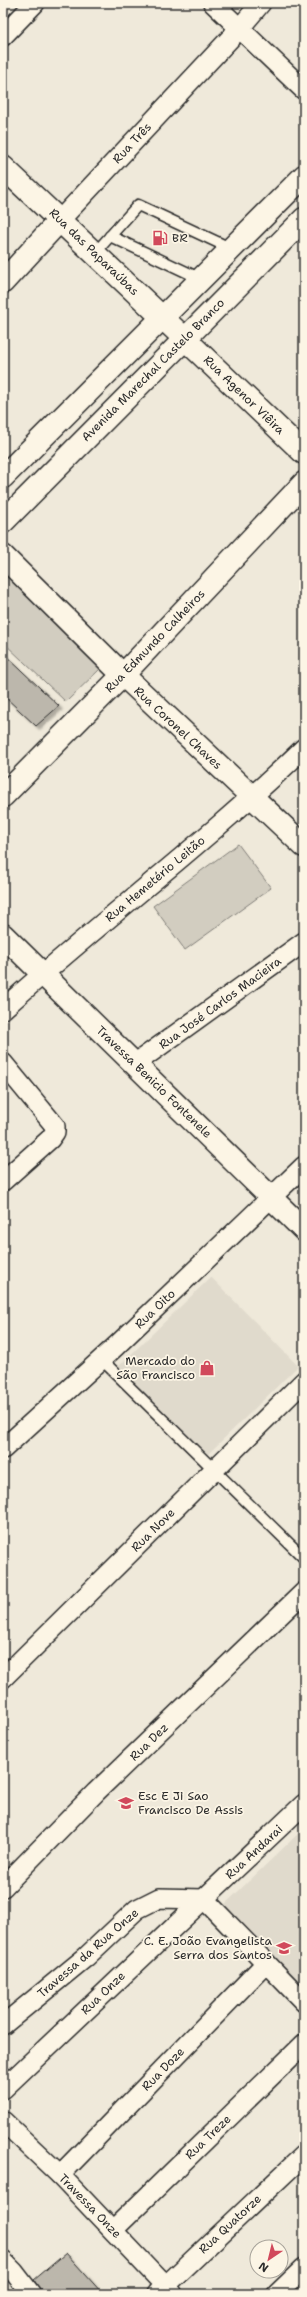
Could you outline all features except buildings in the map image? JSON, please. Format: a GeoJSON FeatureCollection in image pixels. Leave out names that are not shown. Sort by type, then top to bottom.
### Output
{"type":"FeatureCollection","features":[{"type":"Feature","properties":{"kind":"street"},"geometry":{"type":"LineString","coordinates":[[3,36],[35,3]]}},
{"type":"Feature","properties":{"kind":"street"},"geometry":{"type":"LineString","coordinates":[[213,3],[304,90]]}},
{"type":"Feature","properties":{"kind":"street","name":"Rua Três"},"geometry":{"type":"LineString","coordinates":[[3,282],[239,29],[261,3]]}},
{"type":"Feature","properties":{"kind":"street","name":"Rua das Paparaúbas"},"geometry":{"type":"LineString","coordinates":[[3,167],[184,338]]}},
{"type":"Feature","properties":{"kind":"street"},"geometry":{"type":"LineString","coordinates":[[3,477],[304,176]]}},
{"type":"Feature","properties":{"kind":"street","name":"Avenida Marechal Castelo Branco"},"geometry":{"type":"LineString","coordinates":[[3,522],[184,338],[304,219]]}},
{"type":"Feature","properties":{"kind":"street","name":"Rua Agenor Viêira"},"geometry":{"type":"LineString","coordinates":[[184,338],[304,452]]}},
{"type":"Feature","properties":{"kind":"street","name":"Rua Edmundo Calheiros"},"geometry":{"type":"LineString","coordinates":[[3,796],[123,676],[304,483]]}},
{"type":"Feature","properties":{"kind":"street","name":"Rua Coronel Chaves"},"geometry":{"type":"LineString","coordinates":[[3,556],[123,676],[304,846]]}},
{"type":"Feature","properties":{"kind":"street","name":"Rua Hemetério Leitão"},"geometry":{"type":"LineString","coordinates":[[3,1009],[42,973],[253,798],[304,748]]}},
{"type":"Feature","properties":{"kind":"street","name":"Travessa Benicio Fontenele"},"geometry":{"type":"LineString","coordinates":[[3,935],[136,1063],[304,1230]]}},
{"type":"Feature","properties":{"kind":"street","name":"Rua José Carlos Macieira"},"geometry":{"type":"LineString","coordinates":[[136,1063],[304,942]]}},
{"type":"Feature","properties":{"kind":"street"},"geometry":{"type":"LineString","coordinates":[[3,1062],[55,1126],[55,1132],[50,1139],[3,1181]]}},
{"type":"Feature","properties":{"kind":"street","name":"Rua Oito"},"geometry":{"type":"LineString","coordinates":[[3,1449],[101,1359],[304,1166]]}},
{"type":"Feature","properties":{"kind":"street","name":"Rua Nove"},"geometry":{"type":"LineString","coordinates":[[3,1678],[304,1381]]}},
{"type":"Feature","properties":{"kind":"street","name":"Rua Dez"},"geometry":{"type":"LineString","coordinates":[[3,1887],[96,1792],[302,1599]]}},
{"type":"Feature","properties":{"kind":"street","name":"Rua Andarai"},"geometry":{"type":"LineString","coordinates":[[204,1899],[304,1804]]}},
{"type":"Feature","properties":{"kind":"street","name":"Travessa da Rua Onze"},"geometry":{"type":"LineString","coordinates":[[3,2025],[86,1957],[137,1909],[159,1898],[204,1899]]}},
{"type":"Feature","properties":{"kind":"street"},"geometry":{"type":"LineString","coordinates":[[204,1899],[304,2002]]}},
{"type":"Feature","properties":{"kind":"street","name":"Rua Onze"},"geometry":{"type":"LineString","coordinates":[[3,2089],[204,1899]]}},
{"type":"Feature","properties":{"kind":"street","name":"Rua Doze"},"geometry":{"type":"LineString","coordinates":[[60,2175],[266,1963]]}},
{"type":"Feature","properties":{"kind":"street","name":"Rua Treze"},"geometry":{"type":"LineString","coordinates":[[113,2230],[304,2044]]}},
{"type":"Feature","properties":{"kind":"street","name":"Travessa Onze"},"geometry":{"type":"LineString","coordinates":[[3,2122],[60,2175],[113,2230],[165,2291]]}},
{"type":"Feature","properties":{"kind":"street","name":"Rua Quatorze"},"geometry":{"type":"LineString","coordinates":[[165,2291],[304,2155]]}},
{"type":"Feature","properties":{"kind":"street"},"geometry":{"type":"LineString","coordinates":[[3,2262],[14,2272],[31,2294]]}},
{"type":"Feature","properties":{"kind":"street"},"geometry":{"type":"LineString","coordinates":[[277,2294],[304,2268]]}},
{"type":"Feature","properties":{"kind":"lane"},"geometry":{"type":"LineString","coordinates":[[95,253],[138,205],[232,249]]}},
{"type":"Feature","properties":{"kind":"lane"},"geometry":{"type":"LineString","coordinates":[[110,236],[201,279]]}},
{"type":"Feature","properties":{"kind":"lane"},"geometry":{"type":"LineString","coordinates":[[101,1359],[304,1558]]}},
{"type":"Feature","properties":{"kind":"shaded area"},"geometry":{"type":"Polygon","coordinates":[[[3,572],[101,668],[66,702],[3,642],[3,572]]]}},
{"type":"Feature","properties":{"kind":"shaded area"},"geometry":{"type":"Polygon","coordinates":[[[238,844],[271,888],[185,950],[153,906],[238,844]]]}},
{"type":"Feature","properties":{"kind":"shaded area","name":"Mercado do São Francisco"},"geometry":{"type":"Polygon","coordinates":[[[211,1277],[298,1366],[203,1459],[115,1370],[211,1277]]]}},
{"type":"Feature","properties":{"kind":"shaded area","name":"C. E. João Evangelista Serra dos Santos"},"geometry":{"type":"Polygon","coordinates":[[[304,1828],[304,1990],[223,1906],[304,1828]]]}},
{"type":"Feature","properties":{"kind":"place","name":"BR"},"geometry":{"type":"Point","coordinates":[160,238]}},
{"type":"Feature","properties":{"kind":"place","name":"Mercado do São Francisco"},"geometry":{"type":"Point","coordinates":[207,1368]}},
{"type":"Feature","properties":{"kind":"place","name":"Esc E Ji Sao Francisco De Assis"},"geometry":{"type":"Point","coordinates":[126,1803]}},
{"type":"Feature","properties":{"kind":"place","name":"C. E. João Evangelista Serra dos Santos"},"geometry":{"type":"Point","coordinates":[284,1948]}}]}
